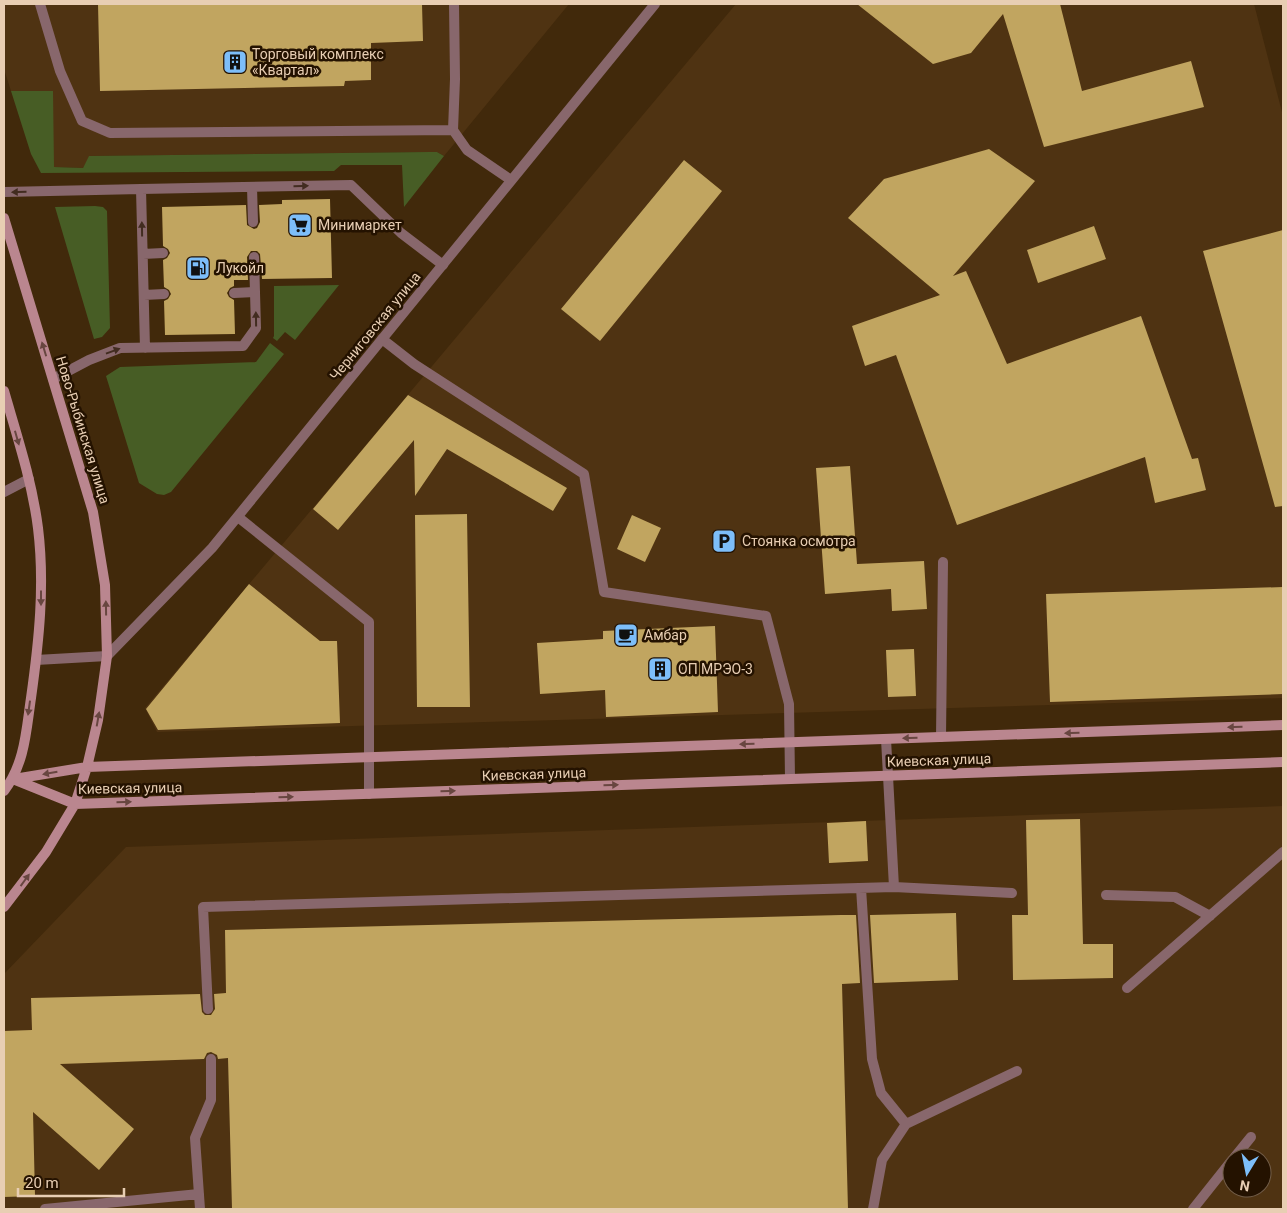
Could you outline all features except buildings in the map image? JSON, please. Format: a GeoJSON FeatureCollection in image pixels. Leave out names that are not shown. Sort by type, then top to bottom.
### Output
{"type":"FeatureCollection","features":[{"type":"Feature","properties":{"kind":"main road","name":"Ново-Рыбинская улица"},"geometry":{"type":"LineString","coordinates":[[4,218],[93,512],[105,585],[107,656]]}},
{"type":"Feature","properties":{"kind":"main road"},"geometry":{"type":"LineString","coordinates":[[4,391],[29,479],[38,528],[41,577],[41,616],[23,754],[4,792]]}},
{"type":"Feature","properties":{"kind":"main road"},"geometry":{"type":"LineString","coordinates":[[4,907],[46,852],[75,804],[87,767],[98,720],[107,656]]}},
{"type":"Feature","properties":{"kind":"main road","name":"Киевская улица"},"geometry":{"type":"LineString","coordinates":[[12,779],[87,767],[1283,725]]}},
{"type":"Feature","properties":{"kind":"main road","name":"Киевская улица"},"geometry":{"type":"LineString","coordinates":[[12,779],[75,804],[1283,762]]}},
{"type":"Feature","properties":{"kind":"street"},"geometry":{"type":"LineString","coordinates":[[40,4],[60,71],[82,121],[110,133],[452,130]]}},
{"type":"Feature","properties":{"kind":"street"},"geometry":{"type":"LineString","coordinates":[[454,4],[455,79],[452,130],[467,150],[511,180]]}},
{"type":"Feature","properties":{"kind":"street","name":"Черниговская улица"},"geometry":{"type":"LineString","coordinates":[[107,656],[212,548],[655,4]]}},
{"type":"Feature","properties":{"kind":"street"},"geometry":{"type":"LineString","coordinates":[[4,192],[351,185],[401,233],[443,265]]}},
{"type":"Feature","properties":{"kind":"street"},"geometry":{"type":"LineString","coordinates":[[252,187],[253,222]]}},
{"type":"Feature","properties":{"kind":"street"},"geometry":{"type":"LineString","coordinates":[[141,189],[145,348]]}},
{"type":"Feature","properties":{"kind":"street"},"geometry":{"type":"LineString","coordinates":[[143,254],[163,253]]}},
{"type":"Feature","properties":{"kind":"street"},"geometry":{"type":"LineString","coordinates":[[53,380],[89,360],[120,348],[243,346],[256,328],[254,257]]}},
{"type":"Feature","properties":{"kind":"street"},"geometry":{"type":"LineString","coordinates":[[234,293],[255,292]]}},
{"type":"Feature","properties":{"kind":"street"},"geometry":{"type":"LineString","coordinates":[[144,295],[164,294]]}},
{"type":"Feature","properties":{"kind":"street"},"geometry":{"type":"LineString","coordinates":[[382,339],[414,364],[584,474],[604,592],[766,616],[789,704],[790,779]]}},
{"type":"Feature","properties":{"kind":"street"},"geometry":{"type":"LineString","coordinates":[[4,492],[29,479]]}},
{"type":"Feature","properties":{"kind":"street"},"geometry":{"type":"LineString","coordinates":[[238,517],[369,622],[369,794]]}},
{"type":"Feature","properties":{"kind":"street"},"geometry":{"type":"LineString","coordinates":[[941,737],[943,562]]}},
{"type":"Feature","properties":{"kind":"street"},"geometry":{"type":"LineString","coordinates":[[36,660],[107,656]]}},
{"type":"Feature","properties":{"kind":"street"},"geometry":{"type":"LineString","coordinates":[[886,739],[894,887]]}},
{"type":"Feature","properties":{"kind":"street"},"geometry":{"type":"LineString","coordinates":[[1126,988],[1283,852]]}},
{"type":"Feature","properties":{"kind":"street"},"geometry":{"type":"LineString","coordinates":[[208,1010],[203,907],[894,887],[1012,893]]}},
{"type":"Feature","properties":{"kind":"street"},"geometry":{"type":"LineString","coordinates":[[861,888],[872,1059],[881,1093],[906,1124]]}},
{"type":"Feature","properties":{"kind":"street"},"geometry":{"type":"LineString","coordinates":[[1106,895],[1175,897],[1210,916]]}},
{"type":"Feature","properties":{"kind":"street"},"geometry":{"type":"LineString","coordinates":[[200,1209],[195,1138],[212,1100],[211,1059]]}},
{"type":"Feature","properties":{"kind":"street"},"geometry":{"type":"LineString","coordinates":[[873,1209],[882,1160],[906,1124],[1017,1071]]}},
{"type":"Feature","properties":{"kind":"street"},"geometry":{"type":"LineString","coordinates":[[1242,1148],[1251,1137]]}},
{"type":"Feature","properties":{"kind":"street"},"geometry":{"type":"LineString","coordinates":[[1193,1209],[1222,1173]]}},
{"type":"Feature","properties":{"kind":"street"},"geometry":{"type":"LineString","coordinates":[[46,1209],[199,1194]]}},
{"type":"Feature","properties":{"kind":"shaded area"},"geometry":{"type":"Polygon","coordinates":[[[4,4],[569,4],[444,156],[437,152],[428,152],[90,156],[83,168],[53,167],[53,91],[11,91],[4,69],[4,4]]]}},
{"type":"Feature","properties":{"kind":"shaded area"},"geometry":{"type":"Polygon","coordinates":[[[736,4],[1254,4],[1283,116],[1283,698],[157,732],[145,708],[736,4]]]}},
{"type":"Feature","properties":{"kind":"shaded area"},"geometry":{"type":"Polygon","coordinates":[[[1283,806],[1283,1209],[4,1209],[4,974],[126,847],[1283,806]]]}},
{"type":"Feature","properties":{"kind":"green space"},"geometry":{"type":"Polygon","coordinates":[[[11,91],[53,91],[54,167],[83,168],[89,156],[437,152],[444,156],[404,207],[402,165],[341,165],[334,171],[41,173],[31,154],[11,91]]]}},
{"type":"Feature","properties":{"kind":"green space"},"geometry":{"type":"Polygon","coordinates":[[[55,207],[103,207],[107,211],[110,328],[102,337],[94,339],[55,207]]]}},
{"type":"Feature","properties":{"kind":"green space"},"geometry":{"type":"Polygon","coordinates":[[[339,285],[295,340],[285,332],[277,341],[273,338],[274,286],[339,285]]]}},
{"type":"Feature","properties":{"kind":"green space"},"geometry":{"type":"Polygon","coordinates":[[[270,343],[284,354],[171,492],[164,495],[157,494],[139,483],[106,376],[120,367],[256,362],[270,343]]]}},
{"type":"Feature","properties":{"kind":"place","name":"Торговый комплекс «Квартал»"},"geometry":{"type":"Point","coordinates":[235,62]}},
{"type":"Feature","properties":{"kind":"place","name":"Минимаркет"},"geometry":{"type":"Point","coordinates":[300,225]}},
{"type":"Feature","properties":{"kind":"place","name":"Лукойл"},"geometry":{"type":"Point","coordinates":[198,268]}},
{"type":"Feature","properties":{"kind":"place","name":"Стоянка осмотра"},"geometry":{"type":"Point","coordinates":[724,541]}},
{"type":"Feature","properties":{"kind":"place","name":"Амбар"},"geometry":{"type":"Point","coordinates":[626,635]}},
{"type":"Feature","properties":{"kind":"place","name":"ОП МРЭО-3"},"geometry":{"type":"Point","coordinates":[660,669]}}]}
